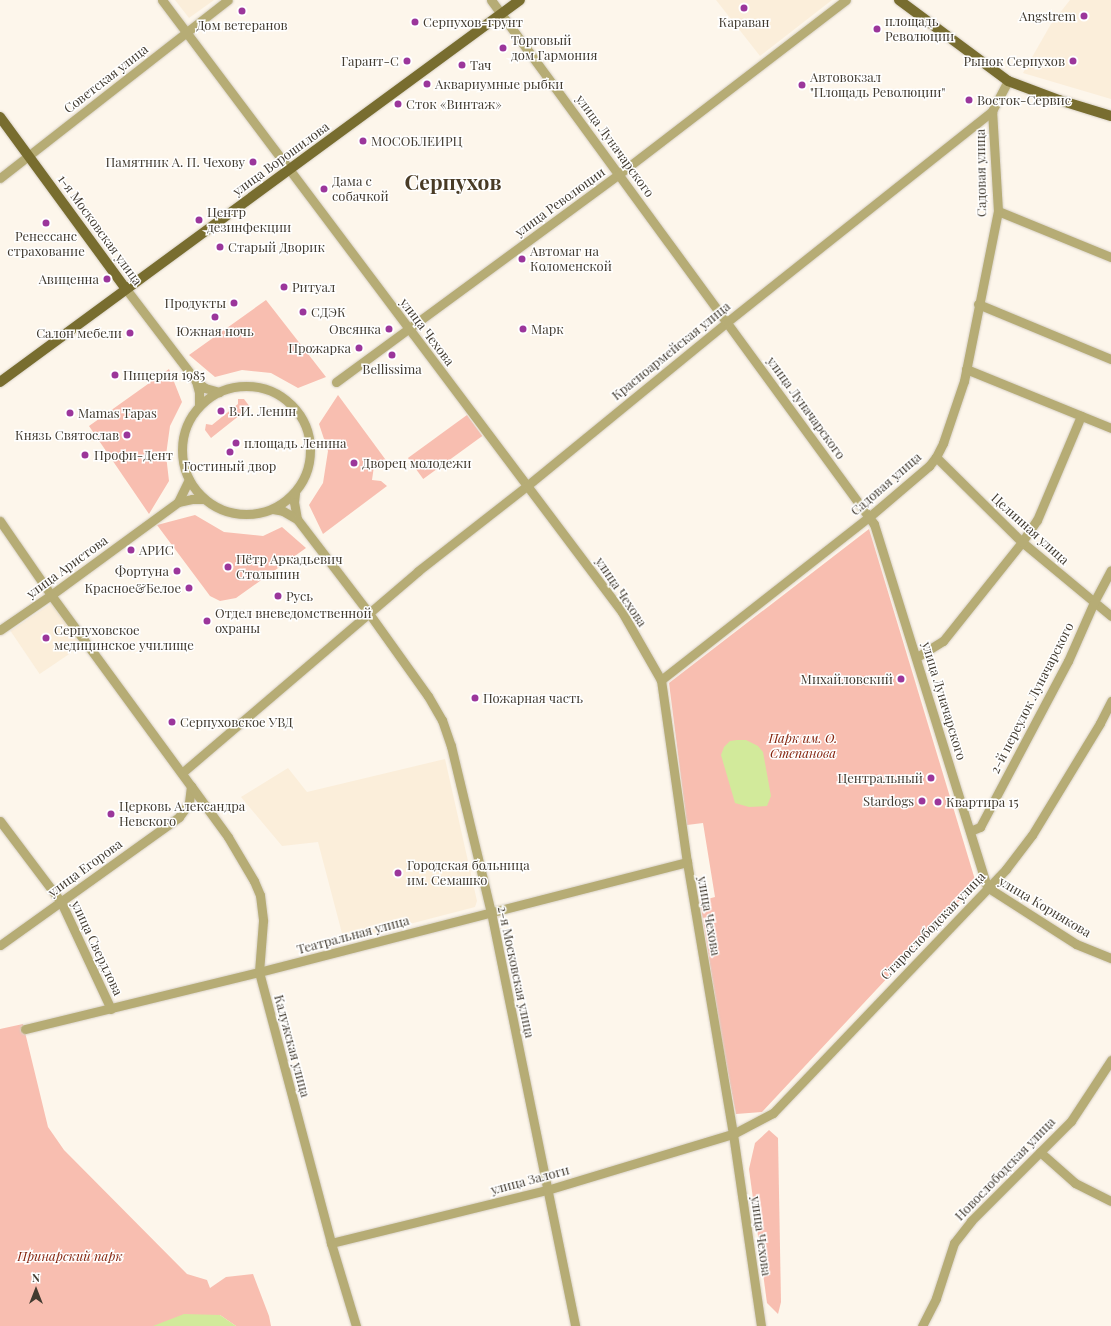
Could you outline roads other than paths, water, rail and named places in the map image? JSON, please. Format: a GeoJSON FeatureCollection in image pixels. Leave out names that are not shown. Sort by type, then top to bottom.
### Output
{"type":"FeatureCollection","features":[{"type":"Feature","properties":{"kind":"main road","name":"улица Ворошилова"},"geometry":{"type":"LineString","coordinates":[[0,382],[520,0]]}},
{"type":"Feature","properties":{"kind":"main road"},"geometry":{"type":"LineString","coordinates":[[899,0],[1008,81],[1059,100],[1111,116]]}},
{"type":"Feature","properties":{"kind":"main road","name":"1-я Московская улица"},"geometry":{"type":"LineString","coordinates":[[0,117],[126,289]]}},
{"type":"Feature","properties":{"kind":"street","name":"улица Чехова"},"geometry":{"type":"LineString","coordinates":[[162,0],[238,99],[408,330],[528,485],[622,612],[661,680],[687,862],[733,1134],[761,1326]]}},
{"type":"Feature","properties":{"kind":"street","name":"Советская улица"},"geometry":{"type":"LineString","coordinates":[[0,178],[228,0]]}},
{"type":"Feature","properties":{"kind":"street","name":"улица Луначарского"},"geometry":{"type":"LineString","coordinates":[[491,0],[874,524],[917,657],[987,887]]}},
{"type":"Feature","properties":{"kind":"street","name":"улица Революции"},"geometry":{"type":"LineString","coordinates":[[336,382],[619,174],[846,0]]}},
{"type":"Feature","properties":{"kind":"street","name":"Садовая улица"},"geometry":{"type":"LineString","coordinates":[[661,680],[869,517],[929,466],[936,457],[943,443],[966,369],[998,211],[992,111],[1008,81]]}},
{"type":"Feature","properties":{"kind":"street","name":"Красноармейская улица"},"geometry":{"type":"LineString","coordinates":[[368,612],[528,485],[727,322],[992,111]]}},
{"type":"Feature","properties":{"kind":"street"},"geometry":{"type":"LineString","coordinates":[[998,211],[1111,257]]}},
{"type":"Feature","properties":{"kind":"street","name":"1-я Московская улица"},"geometry":{"type":"LineString","coordinates":[[126,289],[196,381]]}},
{"type":"Feature","properties":{"kind":"street"},"geometry":{"type":"LineString","coordinates":[[978,304],[1111,359]]}},
{"type":"Feature","properties":{"kind":"street"},"geometry":{"type":"LineString","coordinates":[[966,369],[1111,428]]}},
{"type":"Feature","properties":{"kind":"street"},"geometry":{"type":"LineString","coordinates":[[196,381],[219,392]]}},
{"type":"Feature","properties":{"kind":"street"},"geometry":{"type":"LineString","coordinates":[[196,381],[199,406]]}},
{"type":"Feature","properties":{"kind":"street"},"geometry":{"type":"LineString","coordinates":[[245,386],[272,392],[289,402],[305,423],[310,441],[308,469],[295,493],[273,509],[254,514],[232,513],[218,508],[204,499],[195,490],[189,479],[182,459],[182,441],[188,424],[199,406],[219,392],[245,386]]}},
{"type":"Feature","properties":{"kind":"street"},"geometry":{"type":"LineString","coordinates":[[917,657],[942,642],[1022,542],[1037,520],[1081,416]]}},
{"type":"Feature","properties":{"kind":"street","name":"Целинная улица"},"geometry":{"type":"LineString","coordinates":[[936,457],[1022,542],[1111,616]]}},
{"type":"Feature","properties":{"kind":"street"},"geometry":{"type":"LineString","coordinates":[[178,502],[189,479]]}},
{"type":"Feature","properties":{"kind":"street"},"geometry":{"type":"LineString","coordinates":[[295,493],[294,502],[297,519]]}},
{"type":"Feature","properties":{"kind":"street"},"geometry":{"type":"LineString","coordinates":[[178,502],[192,499],[204,499]]}},
{"type":"Feature","properties":{"kind":"street","name":"улица Аристова"},"geometry":{"type":"LineString","coordinates":[[0,630],[51,595],[178,502]]}},
{"type":"Feature","properties":{"kind":"street"},"geometry":{"type":"LineString","coordinates":[[273,509],[283,511],[297,519]]}},
{"type":"Feature","properties":{"kind":"street","name":"2-я Московская улица"},"geometry":{"type":"LineString","coordinates":[[297,519],[368,612],[428,696],[442,720],[451,746],[491,912],[575,1326]]}},
{"type":"Feature","properties":{"kind":"street"},"geometry":{"type":"LineString","coordinates":[[0,521],[51,595],[192,786]]}},
{"type":"Feature","properties":{"kind":"street","name":"2-й переулок Луначарского"},"geometry":{"type":"LineString","coordinates":[[970,831],[980,827],[1068,661],[1094,602],[1111,570]]}},
{"type":"Feature","properties":{"kind":"street"},"geometry":{"type":"LineString","coordinates":[[183,772],[368,612]]}},
{"type":"Feature","properties":{"kind":"street","name":"Старослободская улица"},"geometry":{"type":"LineString","coordinates":[[733,1134],[773,1113],[987,887],[1006,869],[1032,835],[1100,723],[1111,700]]}},
{"type":"Feature","properties":{"kind":"street","name":"улица Егорова"},"geometry":{"type":"LineString","coordinates":[[0,945],[179,817],[188,803],[192,786]]}},
{"type":"Feature","properties":{"kind":"street","name":"Калужская улица"},"geometry":{"type":"LineString","coordinates":[[192,786],[228,837],[254,881],[260,895],[263,921],[259,972],[331,1242],[356,1326]]}},
{"type":"Feature","properties":{"kind":"street","name":"улица Свердлова"},"geometry":{"type":"LineString","coordinates":[[0,821],[61,902],[111,1009]]}},
{"type":"Feature","properties":{"kind":"street","name":"Театральная улица"},"geometry":{"type":"LineString","coordinates":[[24,1029],[259,972],[687,862]]}},
{"type":"Feature","properties":{"kind":"street","name":"улица Корнякова"},"geometry":{"type":"LineString","coordinates":[[987,887],[1076,944],[1111,958]]}},
{"type":"Feature","properties":{"kind":"street","name":"Новослободская улица"},"geometry":{"type":"LineString","coordinates":[[922,1326],[936,1298],[954,1243],[971,1221],[1071,1120],[1111,1060]]}},
{"type":"Feature","properties":{"kind":"street","name":"улица Залоги"},"geometry":{"type":"LineString","coordinates":[[331,1242],[547,1190],[733,1134]]}},
{"type":"Feature","properties":{"kind":"street"},"geometry":{"type":"LineString","coordinates":[[1040,1152],[1075,1183],[1111,1201]]}},
{"type":"Feature","properties":{"kind":"place","name":"Караван"},"geometry":{"type":"Point","coordinates":[744,8]}},
{"type":"Feature","properties":{"kind":"place","name":"Дом ветеранов"},"geometry":{"type":"Point","coordinates":[242,11]}},
{"type":"Feature","properties":{"kind":"place","name":"Angstrem"},"geometry":{"type":"Point","coordinates":[1084,16]}},
{"type":"Feature","properties":{"kind":"place","name":"Серпухов-грунт"},"geometry":{"type":"Point","coordinates":[415,22]}},
{"type":"Feature","properties":{"kind":"place","name":"площадь Революции"},"geometry":{"type":"Point","coordinates":[877,29]}},
{"type":"Feature","properties":{"kind":"place","name":"Торговый дом Гармония"},"geometry":{"type":"Point","coordinates":[503,48]}},
{"type":"Feature","properties":{"kind":"place","name":"Гарант-С"},"geometry":{"type":"Point","coordinates":[407,61]}},
{"type":"Feature","properties":{"kind":"place","name":"Рынок Серпухов"},"geometry":{"type":"Point","coordinates":[1073,61]}},
{"type":"Feature","properties":{"kind":"place","name":"Тач"},"geometry":{"type":"Point","coordinates":[462,65]}},
{"type":"Feature","properties":{"kind":"place","name":"Аквариумные рыбки"},"geometry":{"type":"Point","coordinates":[427,84]}},
{"type":"Feature","properties":{"kind":"place","name":"Автовокзал \"Площадь Революции\""},"geometry":{"type":"Point","coordinates":[802,85]}},
{"type":"Feature","properties":{"kind":"place","name":"Восток-Сервис"},"geometry":{"type":"Point","coordinates":[969,100]}},
{"type":"Feature","properties":{"kind":"place","name":"Сток «Винтаж»"},"geometry":{"type":"Point","coordinates":[398,104]}},
{"type":"Feature","properties":{"kind":"place","name":"МОСОБЛЕИРЦ"},"geometry":{"type":"Point","coordinates":[363,141]}},
{"type":"Feature","properties":{"kind":"place","name":"Памятник А. П. Чехову"},"geometry":{"type":"Point","coordinates":[253,162]}},
{"type":"Feature","properties":{"kind":"place","name":"Дама с собачкой"},"geometry":{"type":"Point","coordinates":[324,189]}},
{"type":"Feature","properties":{"kind":"place","name":"Центр дезинфекции"},"geometry":{"type":"Point","coordinates":[199,220]}},
{"type":"Feature","properties":{"kind":"place","name":"Ренессанс страхование"},"geometry":{"type":"Point","coordinates":[46,223]}},
{"type":"Feature","properties":{"kind":"place","name":"Старый Дворик"},"geometry":{"type":"Point","coordinates":[220,247]}},
{"type":"Feature","properties":{"kind":"place","name":"Автомаг на Коломенской"},"geometry":{"type":"Point","coordinates":[522,259]}},
{"type":"Feature","properties":{"kind":"place","name":"Авиценна"},"geometry":{"type":"Point","coordinates":[107,279]}},
{"type":"Feature","properties":{"kind":"place","name":"Ритуал"},"geometry":{"type":"Point","coordinates":[284,287]}},
{"type":"Feature","properties":{"kind":"place","name":"Продукты"},"geometry":{"type":"Point","coordinates":[234,303]}},
{"type":"Feature","properties":{"kind":"place","name":"СДЭК"},"geometry":{"type":"Point","coordinates":[303,312]}},
{"type":"Feature","properties":{"kind":"place","name":"Южная ночь"},"geometry":{"type":"Point","coordinates":[215,317]}},
{"type":"Feature","properties":{"kind":"place","name":"Овсянка"},"geometry":{"type":"Point","coordinates":[389,329]}},
{"type":"Feature","properties":{"kind":"place","name":"Марк"},"geometry":{"type":"Point","coordinates":[523,329]}},
{"type":"Feature","properties":{"kind":"place","name":"Салон мебели"},"geometry":{"type":"Point","coordinates":[130,333]}},
{"type":"Feature","properties":{"kind":"place","name":"Прожарка"},"geometry":{"type":"Point","coordinates":[359,348]}},
{"type":"Feature","properties":{"kind":"place","name":"Bellissima"},"geometry":{"type":"Point","coordinates":[392,355]}},
{"type":"Feature","properties":{"kind":"place","name":"Пицерия 1985"},"geometry":{"type":"Point","coordinates":[115,375]}},
{"type":"Feature","properties":{"kind":"place","name":"В.И. Ленин"},"geometry":{"type":"Point","coordinates":[221,411]}},
{"type":"Feature","properties":{"kind":"place","name":"Mamas Tapas"},"geometry":{"type":"Point","coordinates":[70,413]}},
{"type":"Feature","properties":{"kind":"place","name":"Князь Святослав"},"geometry":{"type":"Point","coordinates":[127,435]}},
{"type":"Feature","properties":{"kind":"place","name":"площадь Ленина"},"geometry":{"type":"Point","coordinates":[236,443]}},
{"type":"Feature","properties":{"kind":"place","name":"Гостиный двор"},"geometry":{"type":"Point","coordinates":[230,452]}},
{"type":"Feature","properties":{"kind":"place","name":"Профи-Дент"},"geometry":{"type":"Point","coordinates":[85,455]}},
{"type":"Feature","properties":{"kind":"place","name":"Дворец молодежи"},"geometry":{"type":"Point","coordinates":[354,463]}},
{"type":"Feature","properties":{"kind":"place","name":"АРИС"},"geometry":{"type":"Point","coordinates":[131,550]}},
{"type":"Feature","properties":{"kind":"place","name":"Пётр Аркадьевич Столыпин"},"geometry":{"type":"Point","coordinates":[228,567]}},
{"type":"Feature","properties":{"kind":"place","name":"Фортуна"},"geometry":{"type":"Point","coordinates":[177,571]}},
{"type":"Feature","properties":{"kind":"place","name":"Красное&Белое"},"geometry":{"type":"Point","coordinates":[189,588]}},
{"type":"Feature","properties":{"kind":"place","name":"Русь"},"geometry":{"type":"Point","coordinates":[278,596]}},
{"type":"Feature","properties":{"kind":"place","name":"Отдел вневедомственной охраны"},"geometry":{"type":"Point","coordinates":[207,621]}},
{"type":"Feature","properties":{"kind":"place","name":"Серпуховское медицинское училище"},"geometry":{"type":"Point","coordinates":[46,638]}},
{"type":"Feature","properties":{"kind":"place","name":"Михайловский"},"geometry":{"type":"Point","coordinates":[901,679]}},
{"type":"Feature","properties":{"kind":"place","name":"Пожарная часть"},"geometry":{"type":"Point","coordinates":[475,698]}},
{"type":"Feature","properties":{"kind":"place","name":"Серпуховское УВД"},"geometry":{"type":"Point","coordinates":[172,722]}},
{"type":"Feature","properties":{"kind":"place","name":"Центральный"},"geometry":{"type":"Point","coordinates":[931,778]}},
{"type":"Feature","properties":{"kind":"place","name":"Stardogs"},"geometry":{"type":"Point","coordinates":[922,801]}},
{"type":"Feature","properties":{"kind":"place","name":"Квартира 15"},"geometry":{"type":"Point","coordinates":[938,802]}},
{"type":"Feature","properties":{"kind":"place","name":"Церковь Александра Невского"},"geometry":{"type":"Point","coordinates":[111,814]}},
{"type":"Feature","properties":{"kind":"place","name":"Городская больница им. Семашко"},"geometry":{"type":"Point","coordinates":[398,873]}},
{"type":"Feature","properties":{"kind":"district","name":"Серпухов"},"geometry":{"type":"Point","coordinates":[453,181]}},
{"type":"Feature","properties":{"kind":"park label","name":"Парк им. О. Степанова"},"geometry":{"type":"Point","coordinates":[803,746]}},
{"type":"Feature","properties":{"kind":"park label","name":"Принарский парк"},"geometry":{"type":"Point","coordinates":[70,1256]}}]}
